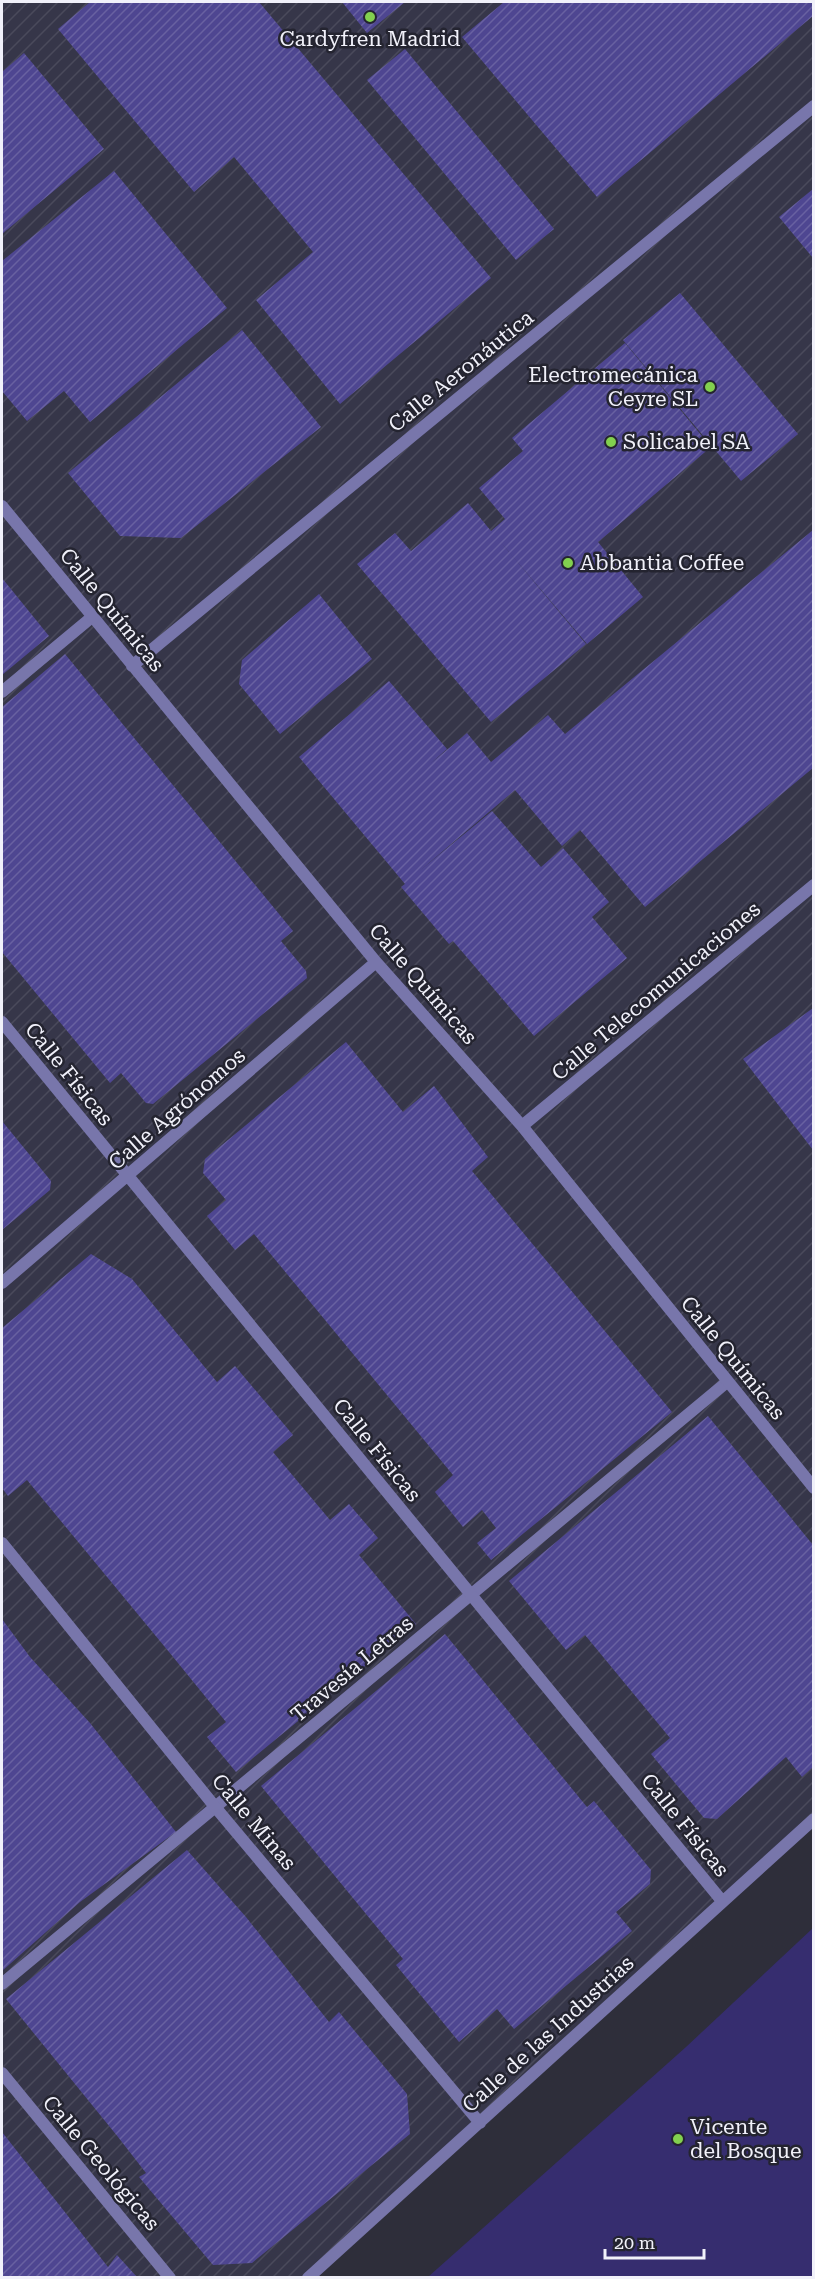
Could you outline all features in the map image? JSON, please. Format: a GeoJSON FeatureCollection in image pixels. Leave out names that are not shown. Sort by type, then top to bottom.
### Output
{"type":"FeatureCollection","features":[{"type":"Feature","properties":{"kind":"street","name":"Calle Aeronáutica"},"geometry":{"type":"LineString","coordinates":[[132,666],[813,106]]}},
{"type":"Feature","properties":{"kind":"street","name":"Calle Químicas"},"geometry":{"type":"LineString","coordinates":[[2,506],[376,962],[522,1126],[813,1488]]}},
{"type":"Feature","properties":{"kind":"street"},"geometry":{"type":"LineString","coordinates":[[2,692],[92,617]]}},
{"type":"Feature","properties":{"kind":"street","name":"Calle Telecomunicaciones"},"geometry":{"type":"LineString","coordinates":[[522,1126],[813,885]]}},
{"type":"Feature","properties":{"kind":"street","name":"Calle Agrónomos"},"geometry":{"type":"LineString","coordinates":[[2,1283],[376,962]]}},
{"type":"Feature","properties":{"kind":"street","name":"Calle Físicas"},"geometry":{"type":"LineString","coordinates":[[2,1023],[722,1901]]}},
{"type":"Feature","properties":{"kind":"street","name":"Travesía Letras"},"geometry":{"type":"LineString","coordinates":[[2,1984],[727,1382]]}},
{"type":"Feature","properties":{"kind":"street","name":"Calle Minas"},"geometry":{"type":"LineString","coordinates":[[2,1543],[216,1808],[480,2123]]}},
{"type":"Feature","properties":{"kind":"street","name":"Calle de las Industrias"},"geometry":{"type":"LineString","coordinates":[[308,2277],[813,1819]]}},
{"type":"Feature","properties":{"kind":"street","name":"Calle Geológicas"},"geometry":{"type":"LineString","coordinates":[[2,2073],[170,2277]]}},
{"type":"Feature","properties":{"kind":"shaded area"},"geometry":{"type":"Polygon","coordinates":[[[2,2],[813,2],[813,1814],[301,2277],[2,2278],[2,2]]]}},
{"type":"Feature","properties":{"kind":"shaded area","name":"Vicente del Bosque"},"geometry":{"type":"Polygon","coordinates":[[[813,1928],[813,2277],[428,2277],[686,2047],[813,1928]]]}},
{"type":"Feature","properties":{"kind":"building"},"geometry":{"type":"Polygon","coordinates":[[[90,2],[259,2],[491,278],[340,404],[256,300],[313,252],[234,157],[194,192],[58,29],[90,2]]]}},
{"type":"Feature","properties":{"kind":"building","name":"Cardyfren Madrid"},"geometry":{"type":"Polygon","coordinates":[[[342,2],[405,2],[367,33],[342,2]]]}},
{"type":"Feature","properties":{"kind":"building"},"geometry":{"type":"Polygon","coordinates":[[[504,2],[813,2],[813,16],[597,197],[462,37],[504,2]]]}},
{"type":"Feature","properties":{"kind":"building"},"geometry":{"type":"Polygon","coordinates":[[[405,49],[554,229],[516,260],[367,80],[405,49]]]}},
{"type":"Feature","properties":{"kind":"building"},"geometry":{"type":"Polygon","coordinates":[[[24,53],[104,149],[2,234],[2,72],[24,53]]]}},
{"type":"Feature","properties":{"kind":"building"},"geometry":{"type":"Polygon","coordinates":[[[114,171],[227,308],[90,422],[64,391],[27,421],[2,391],[2,261],[114,171]]]}},
{"type":"Feature","properties":{"kind":"building"},"geometry":{"type":"Polygon","coordinates":[[[813,189],[813,258],[779,217],[813,189]]]}},
{"type":"Feature","properties":{"kind":"building","name":"Electromecánica Ceyre SL"},"geometry":{"type":"Polygon","coordinates":[[[680,293],[798,434],[741,481],[623,340],[680,293]]]}},
{"type":"Feature","properties":{"kind":"building"},"geometry":{"type":"Polygon","coordinates":[[[242,330],[321,427],[181,538],[120,536],[68,473],[242,330]]]}},
{"type":"Feature","properties":{"kind":"building"},"geometry":{"type":"Polygon","coordinates":[[[625,343],[711,447],[598,542],[643,597],[587,644],[499,540],[586,644],[491,722],[357,564],[395,533],[411,551],[468,503],[491,531],[505,519],[479,488],[523,451],[512,438],[625,343]]]}},
{"type":"Feature","properties":{"kind":"building"},"geometry":{"type":"Polygon","coordinates":[[[813,530],[813,768],[645,907],[580,830],[562,846],[515,790],[417,873],[492,811],[541,867],[563,848],[609,902],[592,917],[627,958],[534,1036],[453,941],[449,944],[401,887],[405,884],[299,757],[389,681],[447,749],[430,764],[467,733],[491,762],[548,715],[565,734],[813,530]]]}},
{"type":"Feature","properties":{"kind":"building"},"geometry":{"type":"Polygon","coordinates":[[[2,578],[49,636],[2,675],[2,578]]]}},
{"type":"Feature","properties":{"kind":"building"},"geometry":{"type":"Polygon","coordinates":[[[319,594],[372,659],[280,734],[239,684],[242,660],[319,594]]]}},
{"type":"Feature","properties":{"kind":"building"},"geometry":{"type":"Polygon","coordinates":[[[65,654],[293,931],[281,941],[306,971],[307,978],[153,1104],[146,1103],[121,1073],[110,1083],[2,952],[2,707],[65,654]]]}},
{"type":"Feature","properties":{"kind":"building"},"geometry":{"type":"Polygon","coordinates":[[[813,1008],[813,1150],[743,1059],[813,1008]]]}},
{"type":"Feature","properties":{"kind":"building"},"geometry":{"type":"Polygon","coordinates":[[[346,1042],[403,1112],[434,1086],[488,1157],[472,1171],[672,1412],[491,1560],[477,1543],[496,1528],[482,1510],[463,1527],[435,1492],[453,1475],[254,1234],[235,1250],[207,1216],[226,1200],[203,1173],[205,1159],[346,1042]]]}},
{"type":"Feature","properties":{"kind":"building"},"geometry":{"type":"Polygon","coordinates":[[[2,1121],[51,1181],[50,1190],[2,1230],[2,1121]]]}},
{"type":"Feature","properties":{"kind":"building"},"geometry":{"type":"Polygon","coordinates":[[[91,1254],[132,1279],[217,1382],[235,1366],[293,1435],[273,1452],[330,1520],[349,1504],[378,1538],[359,1555],[416,1624],[236,1772],[207,1737],[226,1722],[169,1652],[27,1480],[8,1496],[2,1488],[2,1328],[91,1254]]]}},
{"type":"Feature","properties":{"kind":"building"},"geometry":{"type":"Polygon","coordinates":[[[708,1416],[813,1545],[813,1767],[802,1777],[786,1757],[717,1819],[704,1818],[651,1754],[670,1738],[585,1635],[566,1650],[509,1581],[708,1416]]]}},
{"type":"Feature","properties":{"kind":"building"},"geometry":{"type":"Polygon","coordinates":[[[2,1619],[30,1657],[90,1723],[176,1832],[80,1902],[2,1971],[2,1619]]]}},
{"type":"Feature","properties":{"kind":"building"},"geometry":{"type":"Polygon","coordinates":[[[445,1634],[587,1807],[594,1801],[651,1870],[650,1884],[616,1912],[632,1931],[514,2029],[497,2009],[459,2042],[396,1965],[403,1959],[261,1786],[445,1634]]]}},
{"type":"Feature","properties":{"kind":"building"},"geometry":{"type":"Polygon","coordinates":[[[187,1850],[246,1917],[329,2022],[339,2012],[407,2094],[410,2134],[252,2263],[213,2265],[139,2177],[146,2173],[6,1999],[187,1850]]]}},
{"type":"Feature","properties":{"kind":"building"},"geometry":{"type":"Polygon","coordinates":[[[2,2132],[108,2267],[117,2255],[137,2277],[2,2277],[2,2132]]]}},
{"type":"Feature","properties":{"kind":"place","name":"Cardyfren Madrid"},"geometry":{"type":"Point","coordinates":[370,17]}},
{"type":"Feature","properties":{"kind":"place","name":"Electromecánica Ceyre SL"},"geometry":{"type":"Point","coordinates":[710,387]}},
{"type":"Feature","properties":{"kind":"place","name":"Solicabel SA"},"geometry":{"type":"Point","coordinates":[611,442]}},
{"type":"Feature","properties":{"kind":"place","name":"Abbantia Coffee"},"geometry":{"type":"Point","coordinates":[568,563]}},
{"type":"Feature","properties":{"kind":"place","name":"Vicente del Bosque"},"geometry":{"type":"Point","coordinates":[678,2139]}}]}
